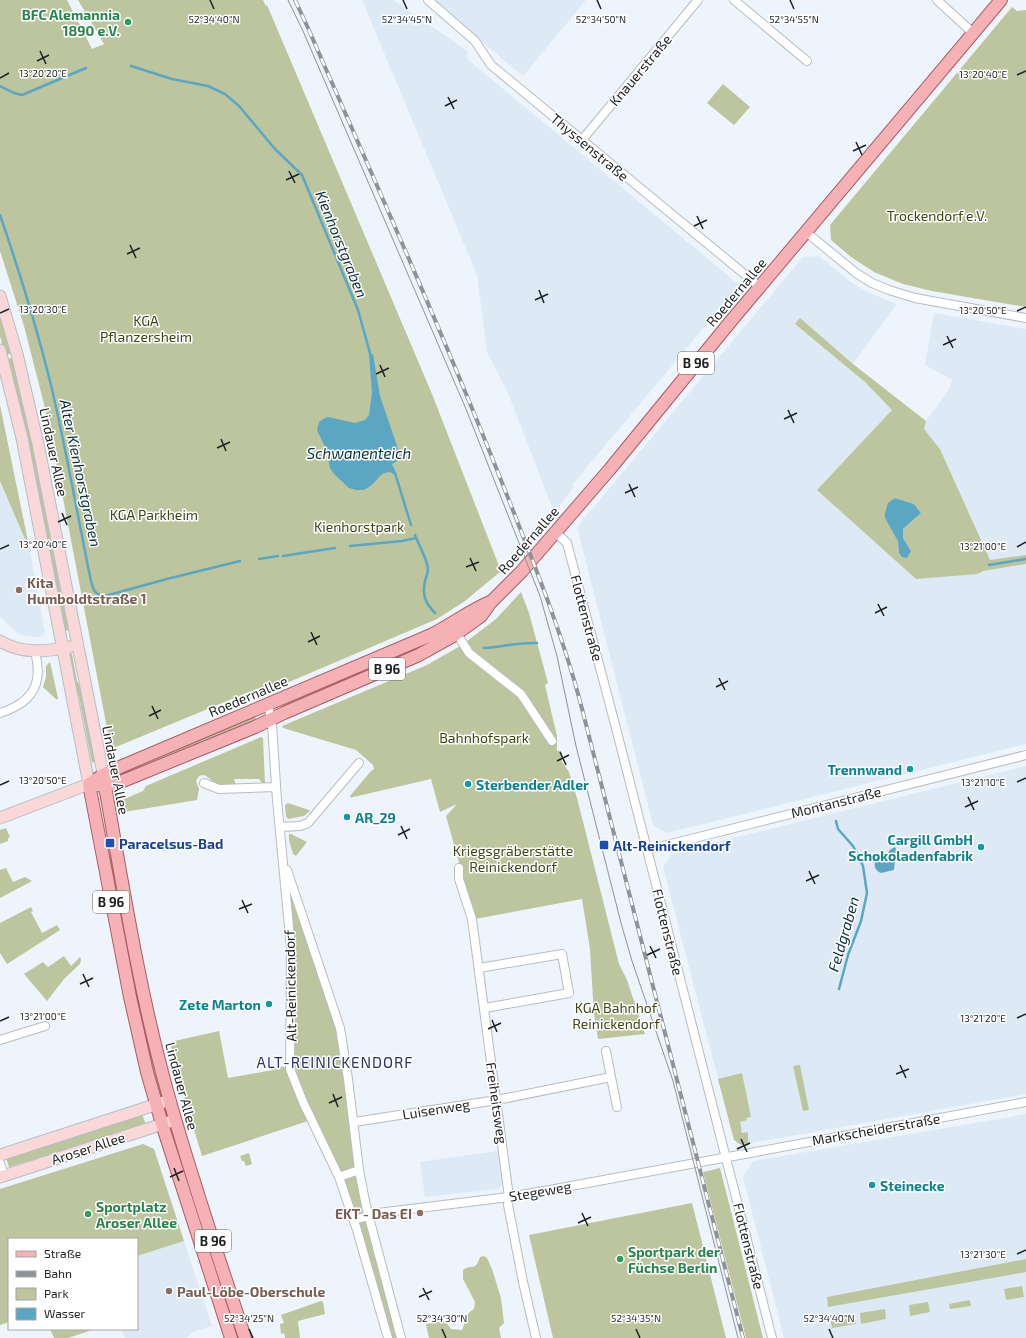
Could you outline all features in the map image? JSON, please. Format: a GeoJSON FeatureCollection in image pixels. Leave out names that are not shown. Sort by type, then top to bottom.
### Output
{"type":"FeatureCollection","features":[{"type":"Feature","properties":{"kind":"main road","name":"Roedernallee"},"geometry":{"type":"LineString","coordinates":[[104,780],[120,782],[419,656],[457,634],[482,616],[491,602],[522,571],[610,469],[760,287],[1001,0]]}},
{"type":"Feature","properties":{"kind":"main road","name":"Lindauer Allee"},"geometry":{"type":"LineString","coordinates":[[0,296],[17,354],[38,444],[104,780],[144,994],[170,1100],[245,1338]]}},
{"type":"Feature","properties":{"kind":"main road","name":"Lindauer Allee"},"geometry":{"type":"LineString","coordinates":[[0,350],[22,438],[130,997],[147,1072],[162,1124],[231,1338]]}},
{"type":"Feature","properties":{"kind":"main road","name":"Roedernallee"},"geometry":{"type":"LineString","coordinates":[[104,780],[268,704],[431,635],[491,602]]}},
{"type":"Feature","properties":{"kind":"main road"},"geometry":{"type":"LineString","coordinates":[[0,641],[17,649],[35,651],[77,646]]}},
{"type":"Feature","properties":{"kind":"main road","name":"B 96"},"geometry":{"type":"LineString","coordinates":[[89,784],[104,780]]}},
{"type":"Feature","properties":{"kind":"main road"},"geometry":{"type":"LineString","coordinates":[[0,818],[89,784]]}},
{"type":"Feature","properties":{"kind":"main road","name":"Aroser Allee"},"geometry":{"type":"LineString","coordinates":[[0,1155],[170,1100]]}},
{"type":"Feature","properties":{"kind":"main road","name":"Aroser Allee"},"geometry":{"type":"LineString","coordinates":[[2,1176],[176,1120]]}},
{"type":"Feature","properties":{"kind":"street","name":"Thyssenstraße"},"geometry":{"type":"LineString","coordinates":[[428,0],[475,41],[491,65],[760,287]]}},
{"type":"Feature","properties":{"kind":"street","name":"Knauerstraße"},"geometry":{"type":"LineString","coordinates":[[582,140],[698,0]]}},
{"type":"Feature","properties":{"kind":"street"},"geometry":{"type":"LineString","coordinates":[[734,0],[807,61]]}},
{"type":"Feature","properties":{"kind":"street"},"geometry":{"type":"LineString","coordinates":[[937,0],[973,32]]}},
{"type":"Feature","properties":{"kind":"street"},"geometry":{"type":"LineString","coordinates":[[806,232],[856,273],[872,283],[889,290],[915,298],[1026,318]]}},
{"type":"Feature","properties":{"kind":"street","name":"Flottenstraße"},"geometry":{"type":"LineString","coordinates":[[555,532],[567,543],[772,1338]]}},
{"type":"Feature","properties":{"kind":"street"},"geometry":{"type":"LineString","coordinates":[[457,634],[469,653],[521,694],[552,741]]}},
{"type":"Feature","properties":{"kind":"street"},"geometry":{"type":"LineString","coordinates":[[0,713],[14,707],[26,699],[35,686],[38,671],[35,651]]}},
{"type":"Feature","properties":{"kind":"street","name":"Alt-Reinickendorf"},"geometry":{"type":"LineString","coordinates":[[268,704],[271,719],[291,948],[290,1069],[303,1102],[339,1177],[354,1220],[388,1338]]}},
{"type":"Feature","properties":{"kind":"street","name":"Montanstraße"},"geometry":{"type":"LineString","coordinates":[[647,850],[1026,755]]}},
{"type":"Feature","properties":{"kind":"street"},"geometry":{"type":"LineString","coordinates":[[280,828],[308,824],[359,763]]}},
{"type":"Feature","properties":{"kind":"street"},"geometry":{"type":"LineString","coordinates":[[204,783],[219,789],[276,788]]}},
{"type":"Feature","properties":{"kind":"street","name":"Alt-Reinickendorf"},"geometry":{"type":"LineString","coordinates":[[283,857],[340,1027],[354,1122],[359,1170],[368,1216],[401,1338]]}},
{"type":"Feature","properties":{"kind":"street","name":"Freiheitsweg"},"geometry":{"type":"LineString","coordinates":[[459,868],[459,879],[472,919],[485,1008],[509,1197],[508,1205],[536,1338]]}},
{"type":"Feature","properties":{"kind":"street"},"geometry":{"type":"LineString","coordinates":[[479,968],[562,954],[569,993],[485,1008]]}},
{"type":"Feature","properties":{"kind":"street"},"geometry":{"type":"LineString","coordinates":[[0,1040],[45,1026]]}},
{"type":"Feature","properties":{"kind":"street"},"geometry":{"type":"LineString","coordinates":[[606,1051],[617,1107]]}},
{"type":"Feature","properties":{"kind":"street","name":"Luisenweg"},"geometry":{"type":"LineString","coordinates":[[354,1122],[497,1100],[611,1077]]}},
{"type":"Feature","properties":{"kind":"street","name":"Markscheiderstraße"},"geometry":{"type":"LineString","coordinates":[[726,1157],[1026,1102]]}},
{"type":"Feature","properties":{"kind":"street","name":"Stegeweg"},"geometry":{"type":"LineString","coordinates":[[354,1220],[378,1213],[509,1197],[684,1166],[726,1157]]}},
{"type":"Feature","properties":{"kind":"street"},"geometry":{"type":"LineString","coordinates":[[0,1163],[2,1176]]}},
{"type":"Feature","properties":{"kind":"street"},"geometry":{"type":"LineString","coordinates":[[339,1177],[359,1170]]}},
{"type":"Feature","properties":{"kind":"street"},"geometry":{"type":"LineString","coordinates":[[374,1287],[386,1284]]}},
{"type":"Feature","properties":{"kind":"shaded area"},"geometry":{"type":"Polygon","coordinates":[[[362,0],[393,0],[469,52],[466,58],[738,284],[737,288],[572,485],[574,487],[554,512],[508,393],[487,352],[477,275],[362,0]]]}},
{"type":"Feature","properties":{"kind":"shaded area"},"geometry":{"type":"Polygon","coordinates":[[[435,0],[586,0],[523,76],[456,20],[435,0]]]}},
{"type":"Feature","properties":{"kind":"shaded area"},"geometry":{"type":"Polygon","coordinates":[[[819,256],[852,283],[867,292],[897,304],[853,364],[800,318],[795,324],[865,382],[893,410],[978,574],[983,571],[1026,564],[1026,744],[667,833],[653,825],[577,527],[803,257],[819,256]]]}},
{"type":"Feature","properties":{"kind":"shaded area"},"geometry":{"type":"Polygon","coordinates":[[[934,313],[1026,329],[1026,555],[990,560],[940,449],[924,429],[926,421],[948,391],[952,380],[925,365],[934,313]]]}},
{"type":"Feature","properties":{"kind":"shaded area","name":"Kita Humboldtstraße 1"},"geometry":{"type":"Polygon","coordinates":[[[0,481],[30,551],[45,633],[43,636],[25,636],[18,633],[0,617],[0,481]]]}},
{"type":"Feature","properties":{"kind":"shaded area"},"geometry":{"type":"Polygon","coordinates":[[[1026,766],[1026,1094],[741,1145],[734,1140],[663,867],[672,853],[1026,766]]]}},
{"type":"Feature","properties":{"kind":"shaded area"},"geometry":{"type":"Polygon","coordinates":[[[1026,1114],[1026,1338],[784,1338],[743,1177],[753,1161],[1026,1114]]]}},
{"type":"Feature","properties":{"kind":"shaded area"},"geometry":{"type":"Polygon","coordinates":[[[498,1151],[503,1184],[498,1189],[425,1197],[420,1162],[498,1151]]]}},
{"type":"Feature","properties":{"kind":"shaded area","name":"Paul-Löbe-Oberschule"},"geometry":{"type":"Polygon","coordinates":[[[184,1241],[212,1326],[195,1331],[187,1338],[125,1338],[121,1330],[138,1330],[138,1256],[184,1241]]]}},
{"type":"Feature","properties":{"kind":"green space","name":"Kienhorstpark"},"geometry":{"type":"Polygon","coordinates":[[[0,0],[67,0],[92,49],[104,44],[78,0],[263,0],[266,6],[267,5],[432,394],[501,571],[465,601],[437,619],[282,685],[256,689],[111,749],[45,408],[24,326],[0,251],[0,0]]]}},
{"type":"Feature","properties":{"kind":"green space","name":"Trockendorf e.V."},"geometry":{"type":"Polygon","coordinates":[[[1012,7],[1017,11],[1026,10],[1026,307],[932,291],[903,284],[874,272],[851,257],[831,240],[830,225],[1012,7]]]}},
{"type":"Feature","properties":{"kind":"green space"},"geometry":{"type":"Polygon","coordinates":[[[723,84],[750,107],[734,125],[707,103],[723,84]]]}},
{"type":"Feature","properties":{"kind":"green space"},"geometry":{"type":"Polygon","coordinates":[[[0,307],[13,353],[5,355],[0,336],[0,307]]]}},
{"type":"Feature","properties":{"kind":"green space"},"geometry":{"type":"Polygon","coordinates":[[[800,318],[853,364],[926,421],[924,429],[940,449],[990,560],[1026,555],[1026,564],[983,571],[978,574],[916,579],[817,490],[892,410],[865,382],[795,324],[800,318]],[[895,498],[899,553],[911,551],[903,538],[903,529],[921,513],[914,504],[895,498]]]}},
{"type":"Feature","properties":{"kind":"green space"},"geometry":{"type":"Polygon","coordinates":[[[14,357],[24,395],[71,630],[63,631],[6,360],[14,357]]]}},
{"type":"Feature","properties":{"kind":"green space"},"geometry":{"type":"Polygon","coordinates":[[[0,405],[30,551],[0,481],[0,405]]]}},
{"type":"Feature","properties":{"kind":"green space"},"geometry":{"type":"Polygon","coordinates":[[[521,592],[529,613],[548,683],[545,685],[557,736],[557,751],[561,751],[562,762],[569,772],[619,964],[627,980],[645,1034],[598,1039],[594,1015],[590,949],[582,899],[475,919],[446,816],[457,804],[440,812],[431,779],[349,798],[374,769],[373,765],[356,750],[283,728],[282,726],[427,665],[462,645],[496,619],[521,592]]]}},
{"type":"Feature","properties":{"kind":"green space"},"geometry":{"type":"Polygon","coordinates":[[[447,635],[391,663],[389,658],[447,635]]]}},
{"type":"Feature","properties":{"kind":"green space"},"geometry":{"type":"Polygon","coordinates":[[[454,640],[457,642],[430,657],[395,673],[394,671],[454,640]]]}},
{"type":"Feature","properties":{"kind":"green space"},"geometry":{"type":"Polygon","coordinates":[[[68,654],[72,654],[77,681],[82,690],[96,761],[92,763],[79,697],[74,685],[68,654]]]}},
{"type":"Feature","properties":{"kind":"green space"},"geometry":{"type":"Polygon","coordinates":[[[385,659],[387,664],[284,708],[284,702],[385,659]]]}},
{"type":"Feature","properties":{"kind":"green space"},"geometry":{"type":"Polygon","coordinates":[[[50,662],[58,698],[57,700],[43,687],[46,677],[46,666],[50,662]]]}},
{"type":"Feature","properties":{"kind":"green space"},"geometry":{"type":"Polygon","coordinates":[[[255,714],[256,720],[120,777],[119,773],[255,714]]]}},
{"type":"Feature","properties":{"kind":"green space"},"geometry":{"type":"Polygon","coordinates":[[[261,737],[263,738],[265,783],[262,783],[259,779],[234,779],[236,785],[226,786],[216,784],[207,776],[203,775],[199,776],[196,781],[199,789],[197,800],[124,812],[122,800],[143,791],[146,786],[261,737]]]}},
{"type":"Feature","properties":{"kind":"green space"},"geometry":{"type":"Polygon","coordinates":[[[288,803],[310,811],[304,816],[288,819],[286,816],[285,805],[288,803]]]}},
{"type":"Feature","properties":{"kind":"green space"},"geometry":{"type":"Polygon","coordinates":[[[6,828],[10,837],[8,838],[8,841],[0,844],[0,830],[6,828]]]}},
{"type":"Feature","properties":{"kind":"green space"},"geometry":{"type":"Polygon","coordinates":[[[289,834],[307,842],[296,856],[293,854],[289,834]]]}},
{"type":"Feature","properties":{"kind":"green space"},"geometry":{"type":"Polygon","coordinates":[[[173,841],[175,848],[163,851],[161,843],[173,841]]]}},
{"type":"Feature","properties":{"kind":"green space"},"geometry":{"type":"Polygon","coordinates":[[[114,854],[140,992],[132,994],[106,856],[114,854]]]}},
{"type":"Feature","properties":{"kind":"green space"},"geometry":{"type":"Polygon","coordinates":[[[6,868],[13,882],[25,877],[32,881],[0,898],[0,870],[6,868]]]}},
{"type":"Feature","properties":{"kind":"green space"},"geometry":{"type":"Polygon","coordinates":[[[289,887],[339,1035],[362,1205],[398,1338],[392,1338],[362,1236],[300,1084],[295,1067],[295,943],[289,887]]]}},
{"type":"Feature","properties":{"kind":"green space"},"geometry":{"type":"Polygon","coordinates":[[[31,907],[33,911],[31,912],[42,933],[57,925],[60,930],[7,964],[0,953],[0,923],[31,907]]]}},
{"type":"Feature","properties":{"kind":"green space"},"geometry":{"type":"Polygon","coordinates":[[[64,956],[71,966],[80,957],[80,964],[64,979],[47,1001],[24,974],[43,962],[48,967],[64,956]]]}},
{"type":"Feature","properties":{"kind":"green space"},"geometry":{"type":"Polygon","coordinates":[[[141,998],[162,1086],[155,1088],[133,999],[141,998]]]}},
{"type":"Feature","properties":{"kind":"green space"},"geometry":{"type":"Polygon","coordinates":[[[219,1031],[228,1078],[273,1070],[280,1066],[290,1069],[311,1120],[202,1156],[180,1083],[170,1042],[219,1031]]]}},
{"type":"Feature","properties":{"kind":"green space"},"geometry":{"type":"Polygon","coordinates":[[[800,1065],[809,1110],[803,1111],[793,1066],[800,1065]]]}},
{"type":"Feature","properties":{"kind":"green space"},"geometry":{"type":"Polygon","coordinates":[[[742,1073],[751,1117],[740,1122],[742,1133],[748,1132],[748,1143],[741,1145],[734,1140],[718,1079],[742,1073]]]}},
{"type":"Feature","properties":{"kind":"green space"},"geometry":{"type":"Polygon","coordinates":[[[142,1114],[146,1125],[9,1167],[6,1158],[142,1114]]]}},
{"type":"Feature","properties":{"kind":"green space","name":"Sportplatz Aroser Allee"},"geometry":{"type":"Polygon","coordinates":[[[143,1144],[154,1149],[184,1241],[138,1256],[138,1238],[8,1238],[8,1322],[0,1325],[0,1189],[143,1144]]]}},
{"type":"Feature","properties":{"kind":"green space"},"geometry":{"type":"Polygon","coordinates":[[[249,1153],[252,1164],[246,1166],[240,1156],[249,1153]]]}},
{"type":"Feature","properties":{"kind":"green space"},"geometry":{"type":"Polygon","coordinates":[[[720,1168],[763,1338],[746,1338],[703,1172],[720,1168]]]}},
{"type":"Feature","properties":{"kind":"green space","name":"Sportpark der Füchse Berlin"},"geometry":{"type":"Polygon","coordinates":[[[692,1203],[726,1338],[553,1338],[529,1235],[692,1203]]]}},
{"type":"Feature","properties":{"kind":"green space"},"geometry":{"type":"Polygon","coordinates":[[[484,1256],[487,1258],[492,1269],[501,1298],[504,1323],[499,1328],[501,1338],[429,1338],[426,1324],[445,1321],[451,1329],[462,1330],[468,1314],[474,1309],[475,1302],[463,1279],[463,1270],[475,1266],[480,1257],[484,1256]]]}},
{"type":"Feature","properties":{"kind":"green space"},"geometry":{"type":"Polygon","coordinates":[[[1026,1259],[1026,1272],[828,1307],[827,1297],[1026,1259]]]}},
{"type":"Feature","properties":{"kind":"green space"},"geometry":{"type":"Polygon","coordinates":[[[1022,1286],[1024,1297],[1006,1300],[1004,1289],[1022,1286]]]}},
{"type":"Feature","properties":{"kind":"green space"},"geometry":{"type":"Polygon","coordinates":[[[970,1300],[971,1306],[950,1309],[949,1304],[970,1300]]]}},
{"type":"Feature","properties":{"kind":"green space"},"geometry":{"type":"Polygon","coordinates":[[[321,1301],[323,1302],[325,1314],[298,1321],[300,1338],[285,1338],[284,1333],[281,1334],[280,1324],[284,1323],[281,1315],[321,1301]]]}},
{"type":"Feature","properties":{"kind":"green space"},"geometry":{"type":"Polygon","coordinates":[[[928,1302],[930,1312],[910,1316],[909,1305],[928,1302]]]}},
{"type":"Feature","properties":{"kind":"green space"},"geometry":{"type":"Polygon","coordinates":[[[885,1309],[886,1319],[861,1324],[860,1313],[885,1309]]]}},
{"type":"Feature","properties":{"kind":"green space"},"geometry":{"type":"Polygon","coordinates":[[[854,1314],[856,1324],[832,1328],[830,1318],[854,1314]]]}},
{"type":"Feature","properties":{"kind":"green space"},"geometry":{"type":"Polygon","coordinates":[[[50,1330],[92,1330],[68,1338],[54,1338],[50,1330]]]}},
{"type":"Feature","properties":{"kind":"water","name":"Schwanenteich"},"geometry":{"type":"Polygon","coordinates":[[[373,354],[380,396],[399,452],[397,461],[392,464],[397,475],[390,472],[384,473],[373,484],[364,490],[356,490],[349,488],[334,474],[330,468],[326,449],[317,430],[319,422],[328,417],[355,423],[365,420],[369,415],[372,393],[369,355],[373,354]]]}},
{"type":"Feature","properties":{"kind":"water"},"geometry":{"type":"Polygon","coordinates":[[[895,498],[914,504],[921,513],[903,529],[903,538],[911,551],[907,558],[902,557],[899,553],[898,541],[885,518],[888,503],[895,498]]]}},
{"type":"Feature","properties":{"kind":"water"},"geometry":{"type":"Polygon","coordinates":[[[895,847],[894,870],[881,873],[877,871],[875,868],[875,861],[886,855],[895,847]]]}},
{"type":"Feature","properties":{"kind":"waterway","name":"Kienhorstgraben"},"geometry":{"type":"LineString","coordinates":[[131,66],[172,79],[208,86],[225,94],[239,106],[275,149],[302,175],[358,310],[371,357]]}},
{"type":"Feature","properties":{"kind":"waterway","name":"Kienhorstgraben"},"geometry":{"type":"LineString","coordinates":[[0,86],[22,95],[86,68]]}},
{"type":"Feature","properties":{"kind":"waterway","name":"Alter Kienhorstgraben"},"geometry":{"type":"LineString","coordinates":[[0,215],[27,298],[50,381],[91,581],[95,592],[99,595],[105,596],[240,561]]}},
{"type":"Feature","properties":{"kind":"waterway","name":"Kienhorstgraben"},"geometry":{"type":"LineString","coordinates":[[395,473],[411,525]]}},
{"type":"Feature","properties":{"kind":"waterway","name":"Kienhorstgraben"},"geometry":{"type":"LineString","coordinates":[[415,535],[425,556],[428,569],[424,586],[424,595],[429,606],[435,613]]}},
{"type":"Feature","properties":{"kind":"waterway","name":"Alter Kienhorstgraben"},"geometry":{"type":"LineString","coordinates":[[350,546],[402,541],[416,538]]}},
{"type":"Feature","properties":{"kind":"waterway","name":"Alter Kienhorstgraben"},"geometry":{"type":"LineString","coordinates":[[283,556],[335,548]]}},
{"type":"Feature","properties":{"kind":"waterway","name":"Alter Kienhorstgraben"},"geometry":{"type":"LineString","coordinates":[[259,559],[278,556]]}},
{"type":"Feature","properties":{"kind":"waterway","name":"Feldgraben"},"geometry":{"type":"LineString","coordinates":[[989,565],[1026,559]]}},
{"type":"Feature","properties":{"kind":"waterway","name":"Kienhorstgraben"},"geometry":{"type":"LineString","coordinates":[[484,648],[524,643],[537,643]]}},
{"type":"Feature","properties":{"kind":"waterway","name":"Feldgraben"},"geometry":{"type":"LineString","coordinates":[[836,821],[838,829],[853,846],[863,866],[867,893],[861,921],[848,955],[839,989]]}},
{"type":"Feature","properties":{"kind":"tram line"},"geometry":{"type":"LineString","coordinates":[[288,0],[303,31],[466,409],[540,596],[557,656],[576,746],[621,923],[632,961],[673,1081],[738,1338]]}},
{"type":"Feature","properties":{"kind":"railway"},"geometry":{"type":"LineString","coordinates":[[295,0],[453,362],[532,558],[563,643],[580,701],[743,1338]]}},
{"type":"Feature","properties":{"kind":"place","name":"BFC Alemannia 1890 e.V."},"geometry":{"type":"Point","coordinates":[128,22]}},
{"type":"Feature","properties":{"kind":"place","name":"Kita Humboldtstraße 1"},"geometry":{"type":"Point","coordinates":[19,590]}},
{"type":"Feature","properties":{"kind":"place","name":"Trennwand"},"geometry":{"type":"Point","coordinates":[910,769]}},
{"type":"Feature","properties":{"kind":"place","name":"Sterbender Adler"},"geometry":{"type":"Point","coordinates":[468,784]}},
{"type":"Feature","properties":{"kind":"place","name":"AR_29"},"geometry":{"type":"Point","coordinates":[347,817]}},
{"type":"Feature","properties":{"kind":"place","name":"Paracelsus-Bad"},"geometry":{"type":"Point","coordinates":[110,843]}},
{"type":"Feature","properties":{"kind":"place","name":"Alt-Reinickendorf"},"geometry":{"type":"Point","coordinates":[604,845]}},
{"type":"Feature","properties":{"kind":"place","name":"Cargill GmbH Schokoladenfabrik"},"geometry":{"type":"Point","coordinates":[981,847]}},
{"type":"Feature","properties":{"kind":"place","name":"Zete Marton"},"geometry":{"type":"Point","coordinates":[269,1004]}},
{"type":"Feature","properties":{"kind":"place","name":"Steinecke"},"geometry":{"type":"Point","coordinates":[872,1185]}},
{"type":"Feature","properties":{"kind":"place","name":"EKT - Das EI"},"geometry":{"type":"Point","coordinates":[420,1213]}},
{"type":"Feature","properties":{"kind":"place","name":"Sportplatz Aroser Allee"},"geometry":{"type":"Point","coordinates":[88,1214]}},
{"type":"Feature","properties":{"kind":"place","name":"Sportpark der Füchse Berlin"},"geometry":{"type":"Point","coordinates":[620,1259]}},
{"type":"Feature","properties":{"kind":"place","name":"Paul-Löbe-Oberschule"},"geometry":{"type":"Point","coordinates":[169,1291]}},
{"type":"Feature","properties":{"kind":"district","name":"ALT-REINICKENDORF"},"geometry":{"type":"Point","coordinates":[335,1062]}},
{"type":"Feature","properties":{"kind":"park label","name":"KGA Pflanzersheim"},"geometry":{"type":"Point","coordinates":[146,328]}},
{"type":"Feature","properties":{"kind":"park label","name":"KGA Parkheim"},"geometry":{"type":"Point","coordinates":[154,514]}},
{"type":"Feature","properties":{"kind":"park label","name":"Bahnhofspark"},"geometry":{"type":"Point","coordinates":[484,737]}},
{"type":"Feature","properties":{"kind":"park label","name":"Kriegsgräberstätte Reinickendorf"},"geometry":{"type":"Point","coordinates":[513,858]}},
{"type":"Feature","properties":{"kind":"park label","name":"KGA Bahnhof Reinickendorf"},"geometry":{"type":"Point","coordinates":[616,1016]}}]}
